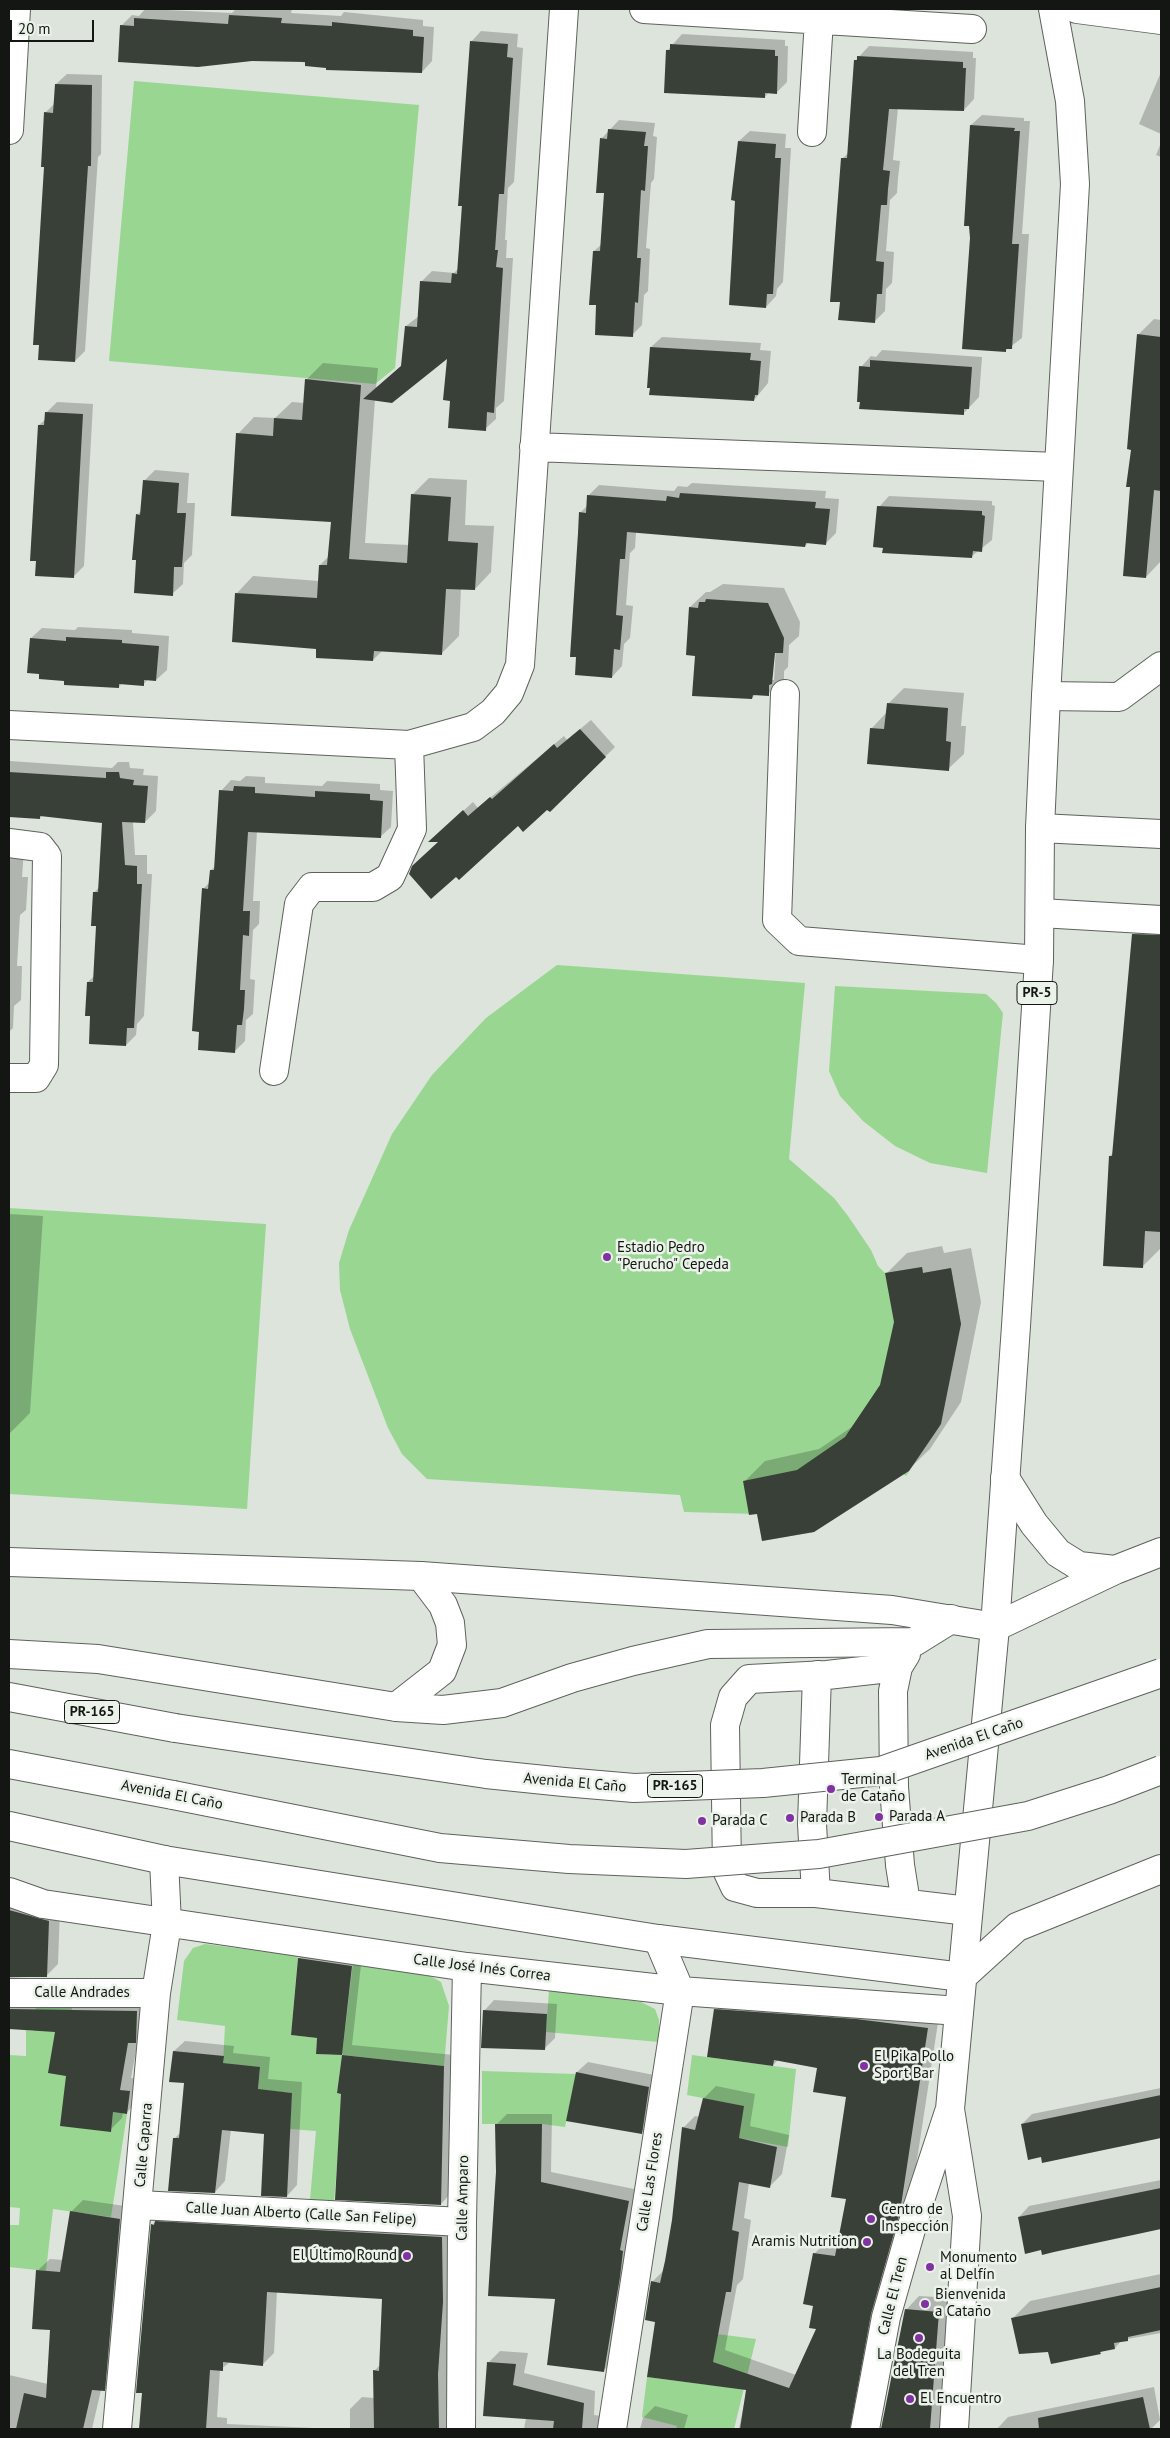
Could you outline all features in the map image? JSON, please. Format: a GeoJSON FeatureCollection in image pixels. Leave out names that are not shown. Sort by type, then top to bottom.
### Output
{"type":"FeatureCollection","features":[{"type":"Feature","properties":{"kind":"main road"},"geometry":{"type":"LineString","coordinates":[[9,130],[16,9]]}},
{"type":"Feature","properties":{"kind":"main road"},"geometry":{"type":"LineString","coordinates":[[9,725],[409,745],[473,727],[493,712],[509,693],[520,665],[564,9]]}},
{"type":"Feature","properties":{"kind":"main road"},"geometry":{"type":"LineString","coordinates":[[644,9],[972,29]]}},
{"type":"Feature","properties":{"kind":"main road","name":"PR-5"},"geometry":{"type":"LineString","coordinates":[[954,2429],[967,2216],[950,2109],[995,1627],[1039,960],[1040,828],[1074,184],[1070,100],[1053,9]]}},
{"type":"Feature","properties":{"kind":"main road"},"geometry":{"type":"LineString","coordinates":[[1078,9],[1161,20]]}},
{"type":"Feature","properties":{"kind":"main road"},"geometry":{"type":"LineString","coordinates":[[812,132],[820,20]]}},
{"type":"Feature","properties":{"kind":"main road"},"geometry":{"type":"LineString","coordinates":[[534,447],[1058,467]]}},
{"type":"Feature","properties":{"kind":"main road"},"geometry":{"type":"LineString","coordinates":[[1046,696],[1119,697],[1161,666]]}},
{"type":"Feature","properties":{"kind":"main road"},"geometry":{"type":"LineString","coordinates":[[784,694],[777,920],[799,941],[1039,960]]}},
{"type":"Feature","properties":{"kind":"main road"},"geometry":{"type":"LineString","coordinates":[[274,1071],[298,904],[312,887],[373,888],[390,877],[412,829],[409,745]]}},
{"type":"Feature","properties":{"kind":"main road"},"geometry":{"type":"LineString","coordinates":[[1040,828],[1161,834]]}},
{"type":"Feature","properties":{"kind":"main road"},"geometry":{"type":"LineString","coordinates":[[9,843],[40,847],[47,856],[44,1066],[36,1078],[9,1078]]}},
{"type":"Feature","properties":{"kind":"main road"},"geometry":{"type":"LineString","coordinates":[[1040,913],[1161,920]]}},
{"type":"Feature","properties":{"kind":"main road"},"geometry":{"type":"LineString","coordinates":[[1005,1478],[1034,1524],[1058,1553],[1079,1566],[1115,1570]]}},
{"type":"Feature","properties":{"kind":"main road"},"geometry":{"type":"LineString","coordinates":[[9,1562],[421,1576],[892,1610],[995,1627],[1115,1570],[1161,1552]]}},
{"type":"Feature","properties":{"kind":"main road"},"geometry":{"type":"LineString","coordinates":[[396,1707],[442,1670],[452,1644],[450,1623],[443,1605],[421,1576]]}},
{"type":"Feature","properties":{"kind":"main road"},"geometry":{"type":"LineString","coordinates":[[906,1904],[900,1865],[894,1787],[893,1691],[898,1667],[914,1642],[951,1620]]}},
{"type":"Feature","properties":{"kind":"main road"},"geometry":{"type":"LineString","coordinates":[[9,1654],[98,1659],[396,1707],[443,1710],[502,1703],[572,1678],[633,1661],[708,1644],[914,1642]]}},
{"type":"Feature","properties":{"kind":"main road"},"geometry":{"type":"LineString","coordinates":[[898,1667],[749,1679],[733,1698],[725,1725],[727,1870],[735,1887],[757,1893],[816,1892],[968,1911]]}},
{"type":"Feature","properties":{"kind":"main road","name":"Avenida El Caño"},"geometry":{"type":"LineString","coordinates":[[9,1696],[175,1728],[486,1774],[634,1788],[763,1783],[881,1771],[1161,1673]]}},
{"type":"Feature","properties":{"kind":"main road"},"geometry":{"type":"LineString","coordinates":[[816,1892],[812,1824],[817,1675]]}},
{"type":"Feature","properties":{"kind":"main road","name":"Avenida El Caño"},"geometry":{"type":"LineString","coordinates":[[9,1764],[440,1848],[569,1859],[686,1864],[819,1854],[1028,1816],[1109,1790],[1161,1770]]}},
{"type":"Feature","properties":{"kind":"main road"},"geometry":{"type":"LineString","coordinates":[[9,1826],[164,1860],[658,1939],[962,1976],[1017,1927],[1161,1869]]}},
{"type":"Feature","properties":{"kind":"main road","name":"Calle Caparra"},"geometry":{"type":"LineString","coordinates":[[117,2429],[139,2205],[156,1993],[167,1924],[164,1860]]}},
{"type":"Feature","properties":{"kind":"main road","name":"Calle José Inés Correa"},"geometry":{"type":"LineString","coordinates":[[9,1892],[43,1904],[167,1924],[467,1967],[680,1991],[960,2011]]}},
{"type":"Feature","properties":{"kind":"main road"},"geometry":{"type":"LineString","coordinates":[[658,1939],[680,1991]]}},
{"type":"Feature","properties":{"kind":"main road","name":"Calle Amparo"},"geometry":{"type":"LineString","coordinates":[[461,2429],[462,2222],[467,1967]]}},
{"type":"Feature","properties":{"kind":"main road","name":"Calle Las Flores"},"geometry":{"type":"LineString","coordinates":[[612,2429],[680,1991]]}},
{"type":"Feature","properties":{"kind":"main road","name":"Calle Andrades"},"geometry":{"type":"LineString","coordinates":[[9,1994],[156,1993]]}},
{"type":"Feature","properties":{"kind":"main road","name":"Calle El Tren"},"geometry":{"type":"LineString","coordinates":[[864,2429],[886,2317],[916,2212],[950,2109]]}},
{"type":"Feature","properties":{"kind":"main road","name":"Calle Juan Alberto (Calle San Felipe)"},"geometry":{"type":"LineString","coordinates":[[139,2205],[462,2222]]}},
{"type":"Feature","properties":{"kind":"green space"},"geometry":{"type":"Polygon","coordinates":[[[134,81],[419,105],[395,368],[375,384],[109,361],[134,81]]]}},
{"type":"Feature","properties":{"kind":"green space","name":"Estadio Pedro \"Perucho\" Cepeda"},"geometry":{"type":"Polygon","coordinates":[[[557,965],[805,983],[789,1159],[834,1198],[871,1250],[878,1266],[885,1273],[922,1267],[923,1273],[951,1268],[961,1324],[936,1422],[940,1426],[906,1476],[899,1471],[890,1483],[814,1532],[762,1541],[757,1514],[684,1512],[680,1495],[427,1479],[402,1454],[388,1428],[350,1329],[340,1290],[339,1263],[349,1230],[392,1134],[432,1075],[486,1018],[557,965]]]}},
{"type":"Feature","properties":{"kind":"green space"},"geometry":{"type":"Polygon","coordinates":[[[835,986],[986,994],[996,1003],[1003,1013],[987,1173],[930,1163],[895,1146],[863,1121],[840,1096],[829,1071],[835,986]]]}},
{"type":"Feature","properties":{"kind":"green space"},"geometry":{"type":"Polygon","coordinates":[[[9,1208],[266,1224],[247,1509],[9,1494],[9,1208]]]}},
{"type":"Feature","properties":{"kind":"green space"},"geometry":{"type":"Polygon","coordinates":[[[205,1944],[298,1956],[291,2035],[317,2038],[316,2054],[342,2055],[337,2093],[343,2094],[334,2202],[310,2200],[316,2131],[290,2129],[292,2093],[258,2090],[260,2068],[223,2063],[225,2026],[177,2020],[184,1961],[193,1948],[205,1944]]]}},
{"type":"Feature","properties":{"kind":"green space"},"geometry":{"type":"Polygon","coordinates":[[[353,1963],[425,1973],[441,1982],[449,2006],[444,2066],[342,2055],[353,1963]]]}},
{"type":"Feature","properties":{"kind":"green space"},"geometry":{"type":"Polygon","coordinates":[[[549,1990],[641,2002],[655,2009],[659,2020],[659,2042],[546,2032],[549,1990]]]}},
{"type":"Feature","properties":{"kind":"green space"},"geometry":{"type":"Polygon","coordinates":[[[36,2005],[72,2007],[70,2050],[66,2076],[111,2131],[113,2112],[127,2114],[111,2217],[53,2209],[46,2271],[9,2267],[9,2225],[19,2225],[20,2208],[9,2207],[9,2055],[26,2056],[26,2030],[34,2031],[36,2005]]]}},
{"type":"Feature","properties":{"kind":"green space"},"geometry":{"type":"Polygon","coordinates":[[[692,2055],[796,2069],[788,2147],[739,2138],[743,2106],[687,2095],[692,2055]]]}},
{"type":"Feature","properties":{"kind":"green space"},"geometry":{"type":"Polygon","coordinates":[[[482,2071],[576,2074],[565,2127],[542,2124],[482,2124],[482,2071]]]}},
{"type":"Feature","properties":{"kind":"green space"},"geometry":{"type":"Polygon","coordinates":[[[717,2334],[756,2339],[734,2429],[676,2429],[677,2426],[642,2417],[647,2377],[709,2385],[717,2334]]]}},
{"type":"Feature","properties":{"kind":"building"},"geometry":{"type":"Polygon","coordinates":[[[229,15],[282,18],[281,23],[332,26],[332,22],[413,30],[413,36],[424,37],[422,73],[326,70],[326,68],[305,66],[305,62],[252,61],[198,67],[118,62],[120,25],[134,26],[134,18],[228,24],[229,15]]]}},
{"type":"Feature","properties":{"kind":"building"},"geometry":{"type":"Polygon","coordinates":[[[470,41],[508,44],[507,57],[513,58],[504,194],[499,194],[495,250],[498,250],[496,267],[503,268],[494,413],[487,412],[486,431],[448,428],[450,401],[443,400],[447,359],[392,403],[363,399],[401,366],[405,326],[417,327],[420,281],[451,283],[452,273],[457,274],[462,206],[458,206],[470,41]]]}},
{"type":"Feature","properties":{"kind":"building"},"geometry":{"type":"Polygon","coordinates":[[[670,44],[775,50],[775,56],[778,56],[777,94],[765,93],[765,98],[664,93],[666,50],[670,50],[670,44]]]}},
{"type":"Feature","properties":{"kind":"building"},"geometry":{"type":"Polygon","coordinates":[[[857,56],[963,62],[963,68],[966,68],[964,111],[889,109],[883,170],[890,171],[887,205],[881,205],[876,261],[884,262],[883,279],[882,294],[877,294],[875,323],[838,320],[840,302],[830,302],[841,158],[847,158],[854,60],[857,60],[857,56]]]}},
{"type":"Feature","properties":{"kind":"building"},"geometry":{"type":"Polygon","coordinates":[[[55,84],[92,85],[91,166],[88,166],[75,362],[38,360],[39,345],[33,345],[44,167],[41,167],[44,112],[53,113],[55,84]]]}},
{"type":"Feature","properties":{"kind":"building"},"geometry":{"type":"Polygon","coordinates":[[[970,125],[1015,128],[1014,131],[1020,131],[1012,244],[1019,244],[1012,349],[1006,349],[1006,352],[962,349],[970,238],[969,226],[964,226],[970,125]]]}},
{"type":"Feature","properties":{"kind":"building"},"geometry":{"type":"Polygon","coordinates":[[[608,129],[646,132],[644,146],[648,146],[645,191],[641,190],[637,258],[641,258],[638,303],[635,302],[633,337],[595,335],[596,305],[589,305],[593,251],[600,251],[604,193],[596,193],[600,138],[607,139],[608,129]]]}},
{"type":"Feature","properties":{"kind":"building"},"geometry":{"type":"Polygon","coordinates":[[[738,141],[776,144],[775,158],[781,158],[773,294],[767,294],[766,308],[729,305],[735,201],[731,200],[738,141]]]}},
{"type":"Feature","properties":{"kind":"building"},"geometry":{"type":"Polygon","coordinates":[[[1137,334],[1161,337],[1161,491],[1154,490],[1146,578],[1123,576],[1130,487],[1126,487],[1131,450],[1127,449],[1137,334]]]}},
{"type":"Feature","properties":{"kind":"building"},"geometry":{"type":"Polygon","coordinates":[[[650,347],[751,353],[750,360],[761,361],[758,395],[755,395],[754,401],[649,395],[650,388],[647,388],[650,347]]]}},
{"type":"Feature","properties":{"kind":"building"},"geometry":{"type":"Polygon","coordinates":[[[870,360],[972,367],[969,409],[964,409],[964,415],[859,409],[860,402],[857,402],[859,366],[870,367],[870,360]]]}},
{"type":"Feature","properties":{"kind":"building"},"geometry":{"type":"Polygon","coordinates":[[[305,379],[361,385],[349,559],[407,563],[411,494],[451,497],[448,541],[478,543],[475,590],[446,589],[442,655],[374,651],[373,661],[316,658],[316,649],[232,642],[235,593],[317,598],[319,565],[327,565],[331,522],[231,516],[236,433],[273,436],[274,418],[302,420],[305,379]]]}},
{"type":"Feature","properties":{"kind":"building"},"geometry":{"type":"Polygon","coordinates":[[[45,412],[83,414],[74,578],[35,576],[36,561],[30,561],[38,425],[44,425],[45,412]]]}},
{"type":"Feature","properties":{"kind":"building"},"geometry":{"type":"Polygon","coordinates":[[[143,480],[179,483],[177,513],[186,513],[182,567],[174,567],[173,596],[134,593],[136,560],[132,560],[136,514],[140,515],[143,480]]]}},
{"type":"Feature","properties":{"kind":"building"},"geometry":{"type":"Polygon","coordinates":[[[680,493],[816,502],[815,508],[830,509],[826,545],[806,543],[805,547],[627,532],[625,559],[620,559],[616,615],[623,616],[620,650],[614,649],[612,678],[575,675],[576,657],[570,657],[579,512],[586,513],[587,495],[666,501],[667,496],[679,498],[680,493]]]}},
{"type":"Feature","properties":{"kind":"building"},"geometry":{"type":"Polygon","coordinates":[[[877,506],[982,511],[982,515],[985,516],[982,552],[973,551],[972,558],[882,553],[883,548],[873,547],[877,506]]]}},
{"type":"Feature","properties":{"kind":"building"},"geometry":{"type":"Polygon","coordinates":[[[706,599],[768,603],[784,638],[783,653],[775,653],[772,684],[769,685],[769,696],[753,695],[752,699],[692,696],[695,656],[686,655],[689,607],[698,608],[699,602],[705,602],[706,599]]]}},
{"type":"Feature","properties":{"kind":"building"},"geometry":{"type":"Polygon","coordinates":[[[66,637],[122,640],[122,643],[159,646],[156,681],[144,680],[144,686],[119,684],[119,688],[64,685],[64,681],[39,679],[39,674],[27,673],[30,638],[66,641],[66,637]]]}},
{"type":"Feature","properties":{"kind":"building"},"geometry":{"type":"Polygon","coordinates":[[[887,703],[948,708],[946,741],[951,742],[949,771],[867,764],[870,728],[884,729],[887,703]]]}},
{"type":"Feature","properties":{"kind":"building"},"geometry":{"type":"Polygon","coordinates":[[[580,729],[606,757],[550,812],[547,810],[523,832],[518,826],[459,880],[456,877],[431,899],[409,874],[412,866],[438,842],[428,842],[463,810],[468,816],[490,797],[492,799],[554,744],[557,748],[580,729]]]}},
{"type":"Feature","properties":{"kind":"building"},"geometry":{"type":"Polygon","coordinates":[[[9,772],[106,778],[106,772],[119,772],[120,778],[134,780],[133,785],[148,786],[145,823],[122,822],[125,865],[137,866],[137,884],[142,884],[134,1028],[127,1028],[126,1046],[89,1044],[90,1016],[85,1016],[87,982],[93,982],[96,926],[91,926],[93,892],[98,892],[102,823],[40,816],[40,819],[9,817],[9,772]]]}},
{"type":"Feature","properties":{"kind":"building"},"geometry":{"type":"Polygon","coordinates":[[[234,786],[255,787],[255,793],[315,797],[315,791],[370,794],[370,800],[383,801],[381,838],[248,832],[243,911],[250,911],[249,936],[243,935],[240,990],[245,990],[244,1009],[242,1025],[237,1025],[235,1053],[198,1050],[199,1032],[192,1031],[202,888],[208,889],[210,870],[214,870],[219,790],[233,791],[234,786]]]}},
{"type":"Feature","properties":{"kind":"building"},"geometry":{"type":"Polygon","coordinates":[[[1132,934],[1161,935],[1161,1232],[1145,1231],[1143,1268],[1103,1266],[1109,1156],[1112,1156],[1132,934]]]}},
{"type":"Feature","properties":{"kind":"building"},"geometry":{"type":"Polygon","coordinates":[[[922,1267],[923,1273],[951,1268],[961,1324],[941,1424],[909,1471],[814,1532],[762,1541],[757,1514],[749,1515],[743,1481],[797,1470],[845,1437],[880,1385],[894,1322],[885,1273],[922,1267]]]}},
{"type":"Feature","properties":{"kind":"building"},"geometry":{"type":"Polygon","coordinates":[[[9,1910],[49,1921],[47,1977],[9,1977],[9,1910]]]}},
{"type":"Feature","properties":{"kind":"building"},"geometry":{"type":"Polygon","coordinates":[[[298,1958],[352,1966],[342,2055],[316,2054],[317,2038],[291,2035],[298,1958]]]}},
{"type":"Feature","properties":{"kind":"building"},"geometry":{"type":"Polygon","coordinates":[[[9,2009],[137,2011],[136,2043],[128,2043],[120,2090],[130,2091],[127,2114],[113,2112],[111,2132],[60,2126],[66,2076],[48,2073],[55,2032],[9,2029],[9,2009]]]}},
{"type":"Feature","properties":{"kind":"building"},"geometry":{"type":"Polygon","coordinates":[[[714,2009],[856,2019],[928,2028],[900,2212],[871,2314],[850,2429],[740,2429],[746,2390],[647,2377],[655,2322],[645,2320],[651,2281],[660,2283],[665,2261],[672,2220],[682,2127],[695,2130],[703,2098],[744,2106],[739,2138],[777,2147],[770,2188],[739,2182],[732,2230],[739,2232],[731,2292],[726,2292],[713,2362],[789,2388],[816,2329],[809,2328],[813,2306],[803,2304],[813,2253],[835,2256],[846,2199],[831,2197],[846,2097],[813,2092],[817,2068],[774,2060],[773,2066],[707,2057],[714,2009]]]}},
{"type":"Feature","properties":{"kind":"building"},"geometry":{"type":"Polygon","coordinates":[[[483,2010],[547,2014],[545,2050],[481,2048],[483,2010]]]}},
{"type":"Feature","properties":{"kind":"building"},"geometry":{"type":"Polygon","coordinates":[[[173,2051],[224,2056],[223,2063],[260,2067],[258,2089],[292,2093],[287,2197],[261,2196],[264,2134],[222,2130],[215,2193],[168,2191],[173,2138],[179,2138],[184,2083],[169,2082],[173,2051]]]}},
{"type":"Feature","properties":{"kind":"building"},"geometry":{"type":"Polygon","coordinates":[[[342,2055],[444,2066],[441,2205],[335,2200],[341,2094],[337,2093],[342,2055]]]}},
{"type":"Feature","properties":{"kind":"building"},"geometry":{"type":"Polygon","coordinates":[[[576,2072],[649,2087],[642,2134],[566,2121],[576,2072]]]}},
{"type":"Feature","properties":{"kind":"building"},"geometry":{"type":"Polygon","coordinates":[[[1161,2095],[1161,2138],[1042,2163],[1041,2157],[1028,2160],[1021,2124],[1161,2095]]]}},
{"type":"Feature","properties":{"kind":"building"},"geometry":{"type":"Polygon","coordinates":[[[495,2124],[542,2124],[541,2182],[629,2201],[620,2250],[623,2251],[620,2277],[604,2372],[547,2365],[555,2299],[488,2296],[496,2172],[495,2124]]]}},
{"type":"Feature","properties":{"kind":"building"},"geometry":{"type":"Polygon","coordinates":[[[1161,2188],[1161,2229],[1042,2255],[1041,2250],[1025,2254],[1018,2217],[1161,2188]]]}},
{"type":"Feature","properties":{"kind":"building"},"geometry":{"type":"Polygon","coordinates":[[[70,2211],[120,2219],[105,2391],[92,2390],[83,2429],[16,2429],[24,2393],[46,2398],[50,2330],[32,2329],[36,2270],[60,2272],[70,2211]]]}},
{"type":"Feature","properties":{"kind":"building"},"geometry":{"type":"Polygon","coordinates":[[[155,2221],[442,2237],[443,2302],[438,2374],[439,2429],[374,2429],[373,2370],[379,2371],[382,2299],[267,2292],[263,2366],[223,2362],[223,2371],[210,2370],[206,2429],[139,2429],[142,2393],[136,2393],[151,2224],[154,2225],[155,2221]]]}},
{"type":"Feature","properties":{"kind":"building"},"geometry":{"type":"Polygon","coordinates":[[[1161,2287],[1161,2330],[1128,2337],[1128,2341],[1114,2343],[1115,2349],[1100,2352],[1101,2354],[1051,2364],[1048,2352],[1019,2354],[1011,2318],[1161,2287]]]}},
{"type":"Feature","properties":{"kind":"building"},"geometry":{"type":"Polygon","coordinates":[[[905,2309],[939,2312],[930,2429],[881,2429],[905,2309]]]}},
{"type":"Feature","properties":{"kind":"building"},"geometry":{"type":"Polygon","coordinates":[[[487,2362],[516,2364],[513,2385],[584,2403],[582,2429],[553,2429],[554,2421],[483,2416],[487,2362]]]}},
{"type":"Feature","properties":{"kind":"building"},"geometry":{"type":"Polygon","coordinates":[[[1143,2397],[1150,2429],[1039,2429],[1038,2418],[1143,2397]]]}},
{"type":"Feature","properties":{"kind":"place","name":"Estadio Pedro \"Perucho\" Cepeda"},"geometry":{"type":"Point","coordinates":[607,1257]}},
{"type":"Feature","properties":{"kind":"place","name":"Terminal de Cataño"},"geometry":{"type":"Point","coordinates":[831,1789]}},
{"type":"Feature","properties":{"kind":"place","name":"Parada A"},"geometry":{"type":"Point","coordinates":[879,1817]}},
{"type":"Feature","properties":{"kind":"place","name":"Parada B"},"geometry":{"type":"Point","coordinates":[790,1818]}},
{"type":"Feature","properties":{"kind":"place","name":"Parada C"},"geometry":{"type":"Point","coordinates":[702,1821]}},
{"type":"Feature","properties":{"kind":"place","name":"El Pika Pollo Sport Bar"},"geometry":{"type":"Point","coordinates":[864,2066]}},
{"type":"Feature","properties":{"kind":"place","name":"Centro de Inspección"},"geometry":{"type":"Point","coordinates":[871,2219]}},
{"type":"Feature","properties":{"kind":"place","name":"Aramis Nutrition"},"geometry":{"type":"Point","coordinates":[867,2242]}},
{"type":"Feature","properties":{"kind":"place","name":"El Último Round"},"geometry":{"type":"Point","coordinates":[407,2256]}},
{"type":"Feature","properties":{"kind":"place","name":"Monumento al Delfín"},"geometry":{"type":"Point","coordinates":[930,2267]}},
{"type":"Feature","properties":{"kind":"place","name":"Bienvenida a Cataño"},"geometry":{"type":"Point","coordinates":[925,2304]}},
{"type":"Feature","properties":{"kind":"place","name":"La Bodeguita del Tren"},"geometry":{"type":"Point","coordinates":[919,2338]}},
{"type":"Feature","properties":{"kind":"place","name":"El Encuentro"},"geometry":{"type":"Point","coordinates":[910,2399]}}]}
